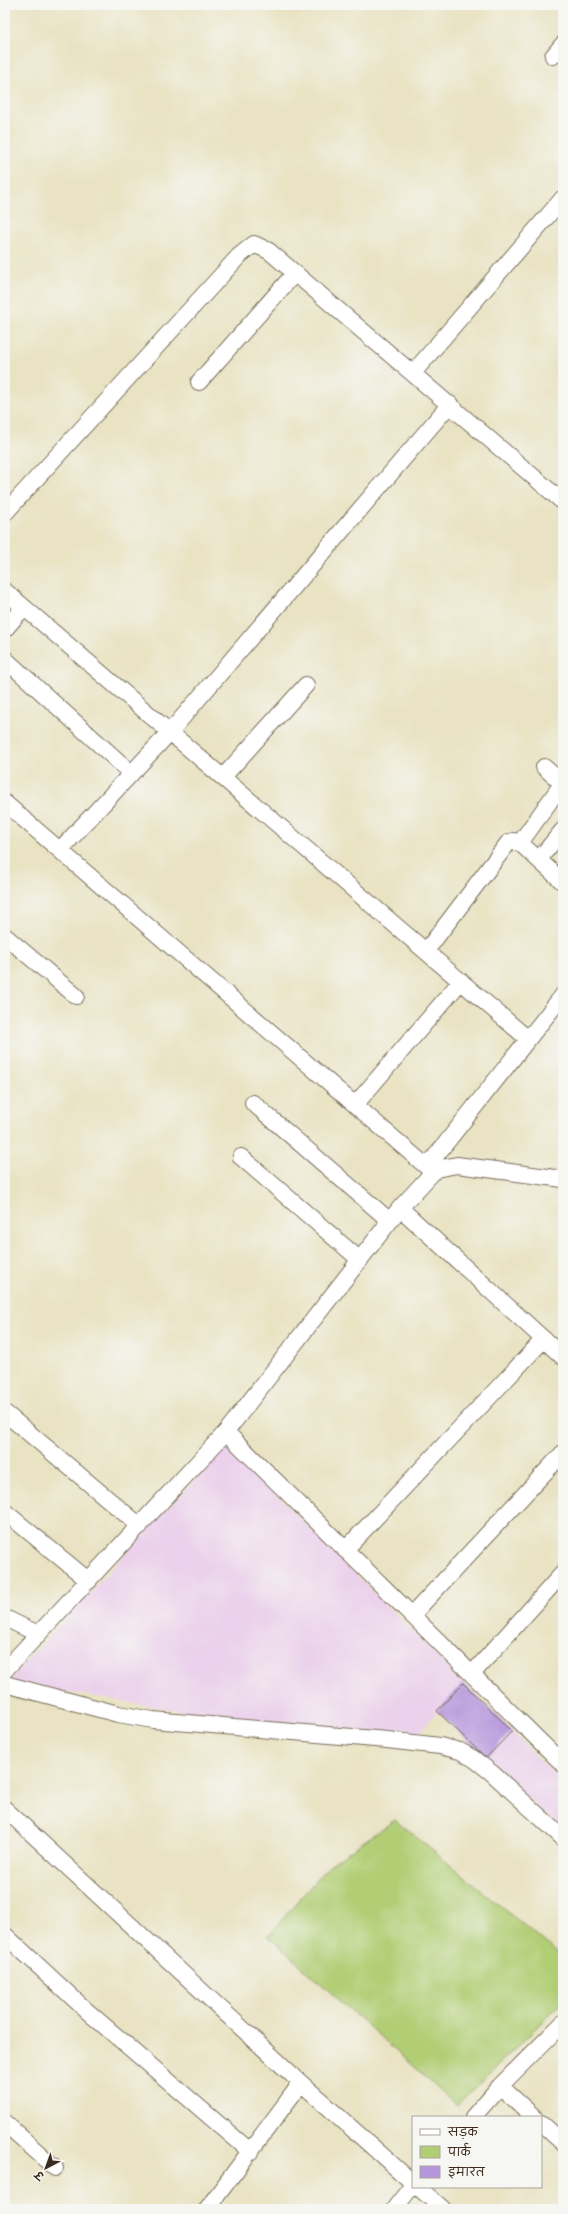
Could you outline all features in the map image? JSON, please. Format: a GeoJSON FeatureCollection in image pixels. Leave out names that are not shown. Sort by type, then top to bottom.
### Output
{"type":"FeatureCollection","features":[{"type":"Feature","properties":{"kind":"street"},"geometry":{"type":"LineString","coordinates":[[413,373],[563,198]]}},
{"type":"Feature","properties":{"kind":"street"},"geometry":{"type":"LineString","coordinates":[[5,513],[247,248],[254,244],[259,245],[295,273],[563,502]]}},
{"type":"Feature","properties":{"kind":"street"},"geometry":{"type":"LineString","coordinates":[[199,382],[295,273]]}},
{"type":"Feature","properties":{"kind":"street"},"geometry":{"type":"LineString","coordinates":[[60,850],[170,732],[450,404]]}},
{"type":"Feature","properties":{"kind":"street"},"geometry":{"type":"LineString","coordinates":[[5,591],[528,1039]]}},
{"type":"Feature","properties":{"kind":"street"},"geometry":{"type":"LineString","coordinates":[[5,628],[24,607]]}},
{"type":"Feature","properties":{"kind":"street"},"geometry":{"type":"LineString","coordinates":[[5,659],[131,773]]}},
{"type":"Feature","properties":{"kind":"street"},"geometry":{"type":"LineString","coordinates":[[223,777],[306,685]]}},
{"type":"Feature","properties":{"kind":"street"},"geometry":{"type":"LineString","coordinates":[[520,843],[563,784],[544,767]]}},
{"type":"Feature","properties":{"kind":"street"},"geometry":{"type":"LineString","coordinates":[[5,802],[355,1105],[432,1168],[457,1165],[563,1179]]}},
{"type":"Feature","properties":{"kind":"street"},"geometry":{"type":"LineString","coordinates":[[539,859],[563,830]]}},
{"type":"Feature","properties":{"kind":"street"},"geometry":{"type":"LineString","coordinates":[[426,951],[501,851],[513,841],[520,843],[563,882]]}},
{"type":"Feature","properties":{"kind":"street"},"geometry":{"type":"LineString","coordinates":[[5,936],[76,996]]}},
{"type":"Feature","properties":{"kind":"street"},"geometry":{"type":"LineString","coordinates":[[355,1105],[461,981]]}},
{"type":"Feature","properties":{"kind":"street"},"geometry":{"type":"LineString","coordinates":[[5,1670],[226,1432],[432,1168],[528,1039],[563,995]]}},
{"type":"Feature","properties":{"kind":"street"},"geometry":{"type":"LineString","coordinates":[[253,1103],[390,1221]]}},
{"type":"Feature","properties":{"kind":"street"},"geometry":{"type":"LineString","coordinates":[[241,1157],[360,1260]]}},
{"type":"Feature","properties":{"kind":"street"},"geometry":{"type":"LineString","coordinates":[[400,1208],[563,1357]]}},
{"type":"Feature","properties":{"kind":"street"},"geometry":{"type":"LineString","coordinates":[[345,1550],[544,1339]]}},
{"type":"Feature","properties":{"kind":"street"},"geometry":{"type":"LineString","coordinates":[[5,1413],[140,1526]]}},
{"type":"Feature","properties":{"kind":"street"},"geometry":{"type":"LineString","coordinates":[[226,1432],[563,1764]]}},
{"type":"Feature","properties":{"kind":"street"},"geometry":{"type":"LineString","coordinates":[[412,1615],[563,1453]]}},
{"type":"Feature","properties":{"kind":"street"},"geometry":{"type":"LineString","coordinates":[[5,1512],[89,1580]]}},
{"type":"Feature","properties":{"kind":"street"},"geometry":{"type":"LineString","coordinates":[[472,1674],[563,1573]]}},
{"type":"Feature","properties":{"kind":"street"},"geometry":{"type":"LineString","coordinates":[[5,1618],[38,1634]]}},
{"type":"Feature","properties":{"kind":"street"},"geometry":{"type":"LineString","coordinates":[[5,1684],[118,1714],[153,1720],[387,1740],[440,1746],[460,1751],[474,1758],[492,1773],[563,1838]]}},
{"type":"Feature","properties":{"kind":"street"},"geometry":{"type":"LineString","coordinates":[[5,1809],[301,2083],[412,2183]]}},
{"type":"Feature","properties":{"kind":"street"},"geometry":{"type":"LineString","coordinates":[[5,1935],[87,2011],[251,2152]]}},
{"type":"Feature","properties":{"kind":"street"},"geometry":{"type":"LineString","coordinates":[[474,2116],[500,2086],[563,2023]]}},
{"type":"Feature","properties":{"kind":"street"},"geometry":{"type":"LineString","coordinates":[[207,2209],[301,2083]]}},
{"type":"Feature","properties":{"kind":"street"},"geometry":{"type":"LineString","coordinates":[[500,2086],[533,2116]]}},
{"type":"Feature","properties":{"kind":"street"},"geometry":{"type":"LineString","coordinates":[[5,2123],[55,2168]]}},
{"type":"Feature","properties":{"kind":"street"},"geometry":{"type":"LineString","coordinates":[[542,2124],[563,2144]]}},
{"type":"Feature","properties":{"kind":"street"},"geometry":{"type":"LineString","coordinates":[[394,2209],[412,2185]]}},
{"type":"Feature","properties":{"kind":"street"},"geometry":{"type":"LineString","coordinates":[[419,2188],[443,2209]]}},
{"type":"Feature","properties":{"kind":"shaded area"},"geometry":{"type":"Polygon","coordinates":[[[227,1444],[563,1783],[563,1832],[437,1711],[416,1738],[204,1715],[7,1682],[227,1444]]]}},
{"type":"Feature","properties":{"kind":"green space"},"geometry":{"type":"Polygon","coordinates":[[[395,1820],[563,1957],[563,2001],[457,2106],[268,1936],[328,1866],[395,1820]]]}},
{"type":"Feature","properties":{"kind":"building"},"geometry":{"type":"Polygon","coordinates":[[[463,1683],[512,1731],[486,1758],[437,1711],[463,1683]]]}}]}
